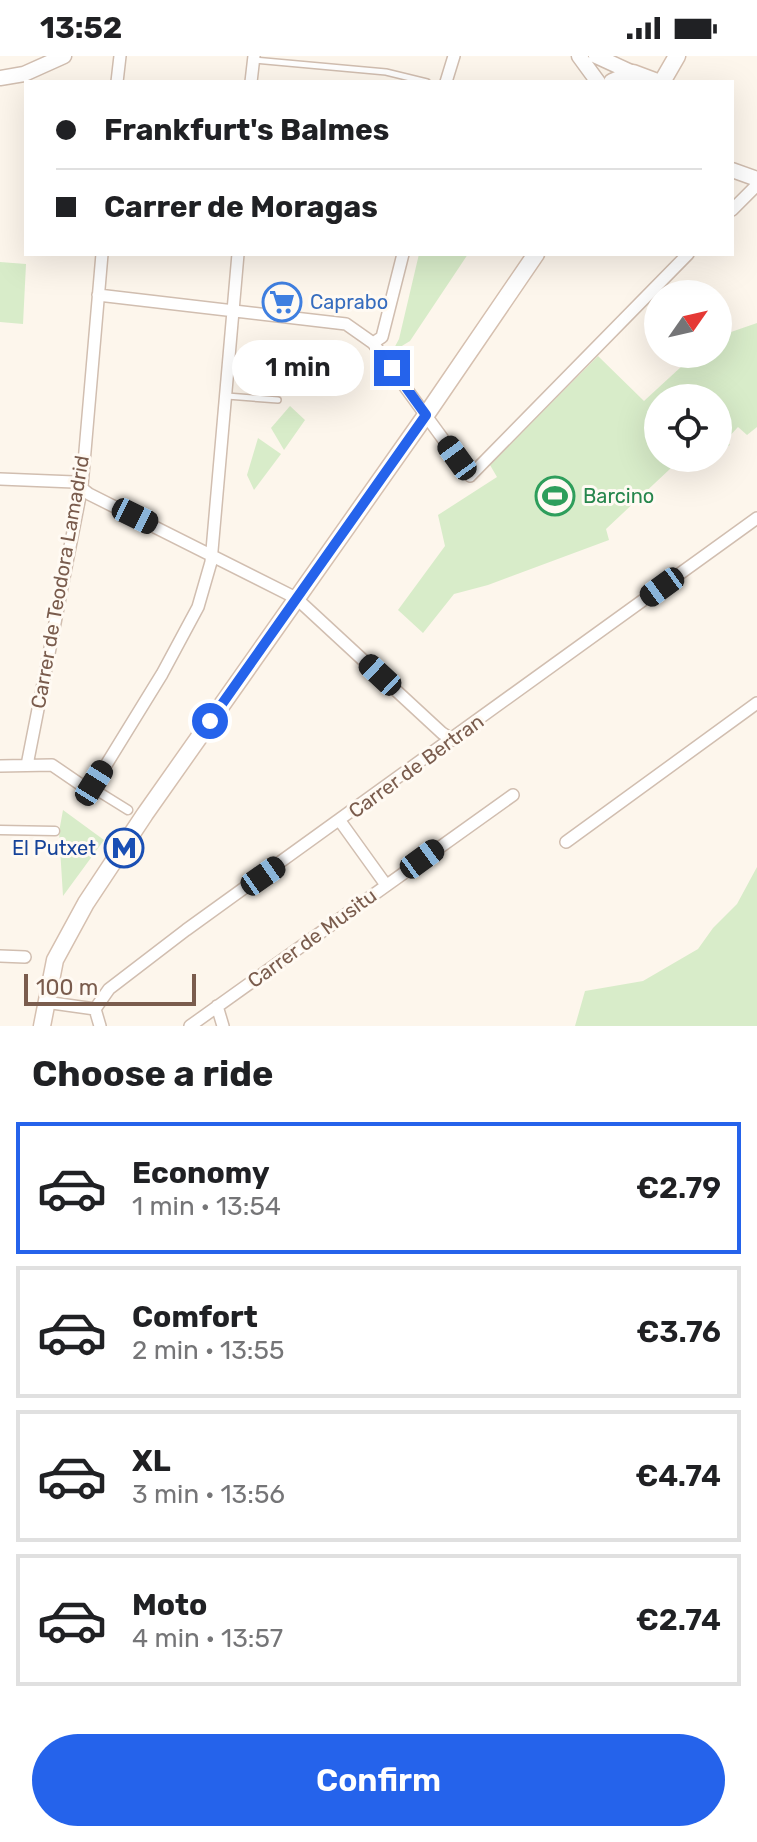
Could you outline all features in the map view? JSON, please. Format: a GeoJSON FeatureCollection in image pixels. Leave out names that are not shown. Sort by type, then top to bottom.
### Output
{"type":"FeatureCollection","features":[{"type":"Feature","properties":{"kind":"main road"},"geometry":{"type":"LineString","coordinates":[[660,80],[677,56]]}},
{"type":"Feature","properties":{"kind":"main road"},"geometry":{"type":"LineString","coordinates":[[617,80],[633,73],[653,80]]}},
{"type":"Feature","properties":{"kind":"main road"},"geometry":{"type":"LineString","coordinates":[[42,1026],[55,960],[86,903],[535,256]]}},
{"type":"Feature","properties":{"kind":"street"},"geometry":{"type":"LineString","coordinates":[[0,78],[24,74],[64,56]]}},
{"type":"Feature","properties":{"kind":"street"},"geometry":{"type":"LineString","coordinates":[[117,80],[120,56]]}},
{"type":"Feature","properties":{"kind":"street"},"geometry":{"type":"LineString","coordinates":[[447,80],[454,56]]}},
{"type":"Feature","properties":{"kind":"street"},"geometry":{"type":"LineString","coordinates":[[579,56],[597,80]]}},
{"type":"Feature","properties":{"kind":"street"},"geometry":{"type":"LineString","coordinates":[[596,56],[633,73]]}},
{"type":"Feature","properties":{"kind":"street"},"geometry":{"type":"LineString","coordinates":[[251,80],[253,58]]}},
{"type":"Feature","properties":{"kind":"street"},"geometry":{"type":"LineString","coordinates":[[734,171],[757,182],[734,208]]}},
{"type":"Feature","properties":{"kind":"street","name":"Carrer de Teodora Lamadrid"},"geometry":{"type":"LineString","coordinates":[[27,765],[82,486],[102,256]]}},
{"type":"Feature","properties":{"kind":"street"},"geometry":{"type":"LineString","coordinates":[[90,791],[162,674],[198,607],[213,554],[238,256]]}},
{"type":"Feature","properties":{"kind":"street"},"geometry":{"type":"LineString","coordinates":[[373,343],[382,337],[402,256]]}},
{"type":"Feature","properties":{"kind":"street"},"geometry":{"type":"LineString","coordinates":[[98,295],[337,321],[356,329],[373,343],[470,476],[686,256]]}},
{"type":"Feature","properties":{"kind":"street"},"geometry":{"type":"LineString","coordinates":[[0,479],[74,482],[89,494],[296,598],[453,740]]}},
{"type":"Feature","properties":{"kind":"street","name":"Carrer de Bertran"},"geometry":{"type":"LineString","coordinates":[[95,1009],[109,989],[186,930],[757,518]]}},
{"type":"Feature","properties":{"kind":"street"},"geometry":{"type":"LineString","coordinates":[[566,842],[757,703]]}},
{"type":"Feature","properties":{"kind":"street"},"geometry":{"type":"LineString","coordinates":[[0,766],[52,765],[90,791],[99,792],[128,810]]}},
{"type":"Feature","properties":{"kind":"street","name":"Carrer de Musitu"},"geometry":{"type":"LineString","coordinates":[[190,1026],[513,795]]}},
{"type":"Feature","properties":{"kind":"street"},"geometry":{"type":"LineString","coordinates":[[340,821],[386,885]]}},
{"type":"Feature","properties":{"kind":"street"},"geometry":{"type":"LineString","coordinates":[[0,830],[55,831]]}},
{"type":"Feature","properties":{"kind":"street"},"geometry":{"type":"LineString","coordinates":[[0,956],[25,957]]}},
{"type":"Feature","properties":{"kind":"street"},"geometry":{"type":"LineString","coordinates":[[45,1002],[95,1009],[100,1026]]}},
{"type":"Feature","properties":{"kind":"street"},"geometry":{"type":"LineString","coordinates":[[217,1006],[223,1026]]}},
{"type":"Feature","properties":{"kind":"lane"},"geometry":{"type":"LineString","coordinates":[[253,58],[386,72],[419,80]]}},
{"type":"Feature","properties":{"kind":"lane"},"geometry":{"type":"LineString","coordinates":[[226,396],[278,400]]}},
{"type":"Feature","properties":{"kind":"green space"},"geometry":{"type":"Polygon","coordinates":[[[419,256],[467,256],[410,341],[392,352],[399,339],[419,256]]]}},
{"type":"Feature","properties":{"kind":"green space"},"geometry":{"type":"Polygon","coordinates":[[[0,262],[26,264],[23,324],[0,322],[0,262]]]}},
{"type":"Feature","properties":{"kind":"green space","name":"Barcino"},"geometry":{"type":"Polygon","coordinates":[[[757,323],[757,427],[747,435],[738,427],[732,434],[732,384],[662,384],[680,368],[732,368],[732,332],[757,323]]]}},
{"type":"Feature","properties":{"kind":"green space","name":"Barcino"},"geometry":{"type":"Polygon","coordinates":[[[598,356],[644,401],[644,472],[667,472],[606,529],[609,540],[488,585],[454,594],[423,633],[398,610],[445,546],[438,515],[497,477],[490,465],[598,356]]]}},
{"type":"Feature","properties":{"kind":"green space"},"geometry":{"type":"Polygon","coordinates":[[[290,406],[305,420],[284,450],[271,428],[290,406]]]}},
{"type":"Feature","properties":{"kind":"green space"},"geometry":{"type":"Polygon","coordinates":[[[258,438],[281,454],[254,490],[247,475],[258,438]]]}},
{"type":"Feature","properties":{"kind":"green space"},"geometry":{"type":"Polygon","coordinates":[[[63,810],[104,840],[63,896],[59,832],[63,810]]]}},
{"type":"Feature","properties":{"kind":"green space"},"geometry":{"type":"Polygon","coordinates":[[[757,867],[757,1026],[575,1026],[585,991],[643,981],[698,949],[713,928],[737,904],[757,867]]]}},
{"type":"Feature","properties":{"kind":"place","name":"Caprabo"},"geometry":{"type":"Point","coordinates":[282,302]}},
{"type":"Feature","properties":{"kind":"place","name":"Barcino"},"geometry":{"type":"Point","coordinates":[555,496]}},
{"type":"Feature","properties":{"kind":"place","name":"El Putxet"},"geometry":{"type":"Point","coordinates":[124,848]}},
{"type":"Feature","properties":{"kind":"route"},"geometry":{"type":"LineString","coordinates":[[210,721],[426,415],[392,368]]}}]}
